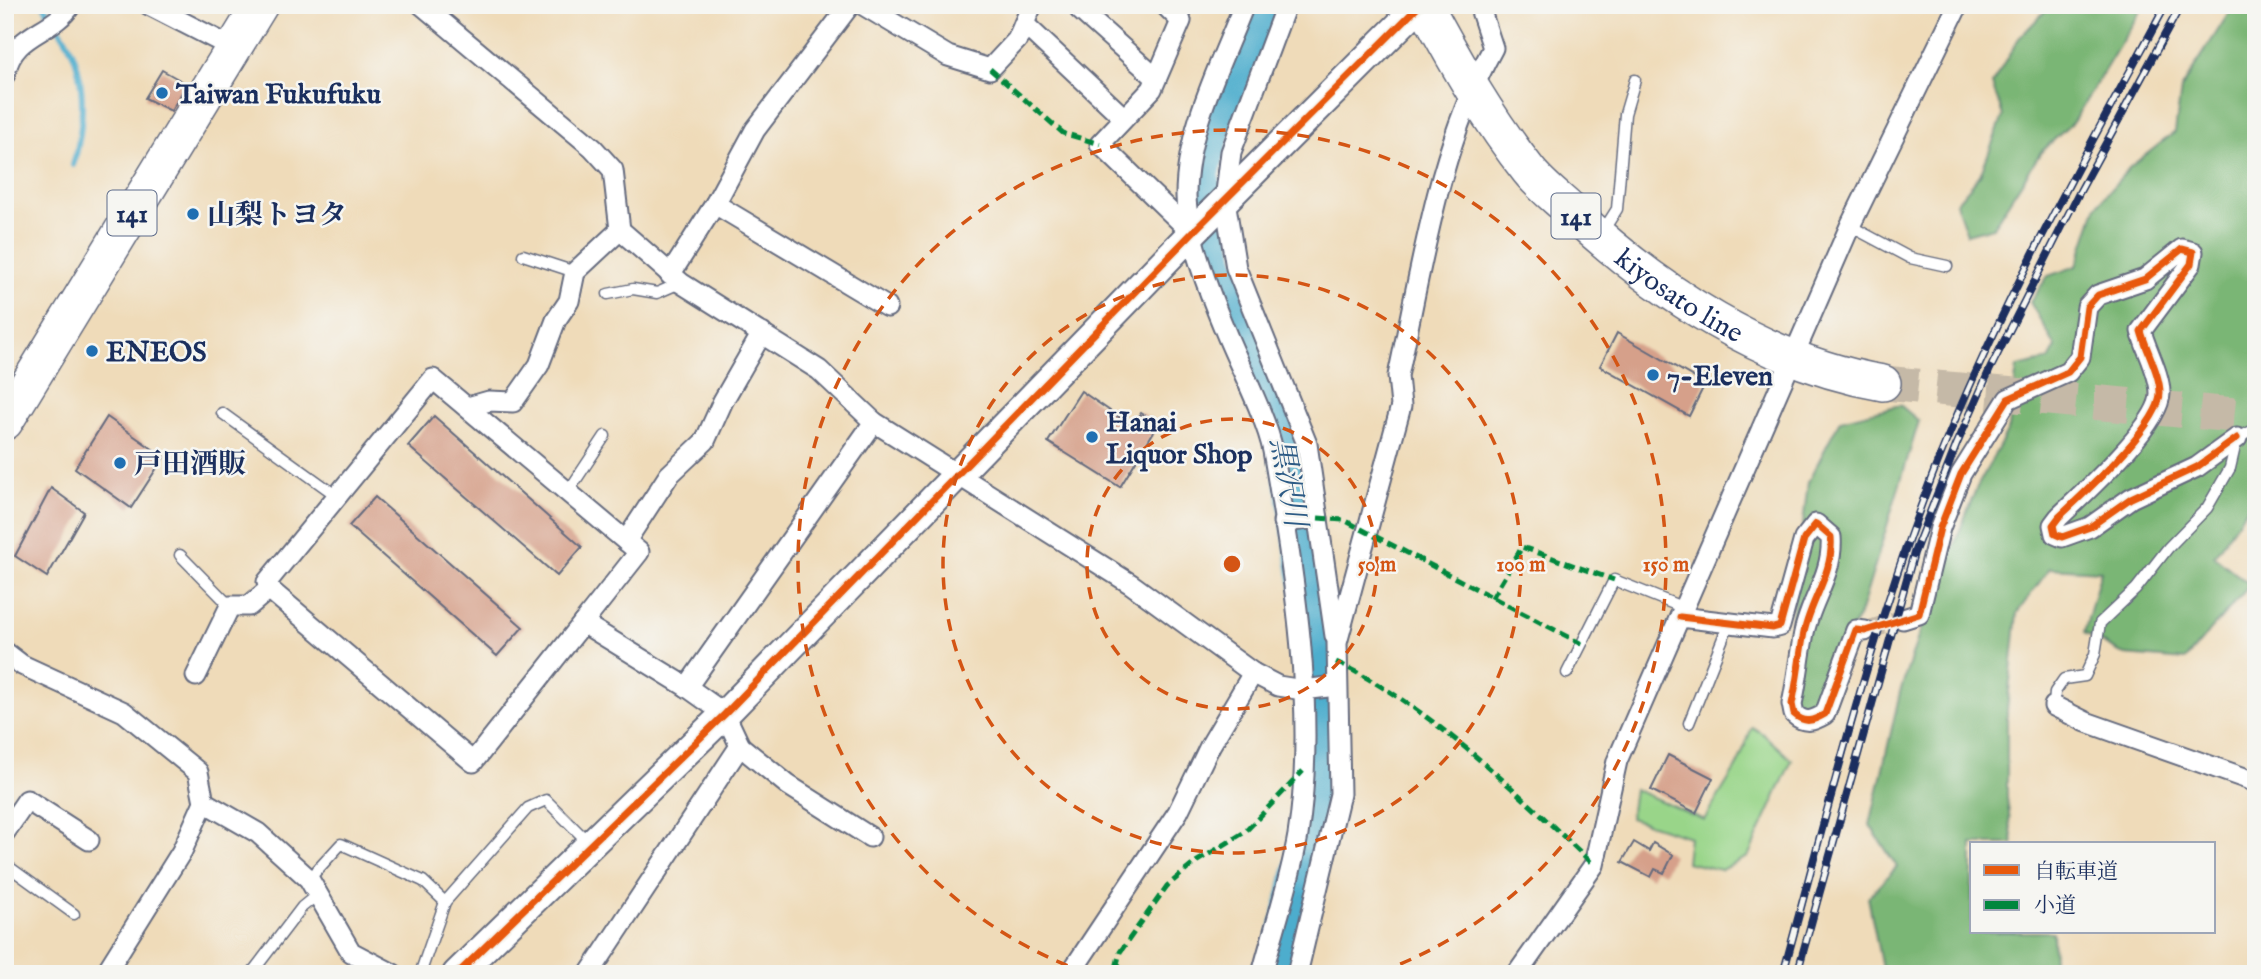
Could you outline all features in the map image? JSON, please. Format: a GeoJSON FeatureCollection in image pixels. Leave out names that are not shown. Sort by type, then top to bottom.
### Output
{"type":"FeatureCollection","features":[{"type":"Feature","properties":{"kind":"highway","name":"141"},"geometry":{"type":"LineString","coordinates":[[5,422],[260,5]]}},
{"type":"Feature","properties":{"kind":"highway","name":"kiyosato line"},"geometry":{"type":"LineString","coordinates":[[1422,5],[1471,91],[1531,173],[1599,237],[1707,316],[1793,358],[1883,383]]}},
{"type":"Feature","properties":{"kind":"street"},"geometry":{"type":"LineString","coordinates":[[5,74],[11,53],[21,42],[65,14],[71,5]]}},
{"type":"Feature","properties":{"kind":"street"},"geometry":{"type":"LineString","coordinates":[[149,5],[233,48]]}},
{"type":"Feature","properties":{"kind":"street"},"geometry":{"type":"LineString","coordinates":[[422,5],[593,148],[612,170],[620,230],[675,279],[818,370],[874,422],[1131,584],[1253,673],[1278,686],[1320,688]]}},
{"type":"Feature","properties":{"kind":"street"},"geometry":{"type":"LineString","coordinates":[[675,279],[755,130],[850,5]]}},
{"type":"Feature","properties":{"kind":"street"},"geometry":{"type":"LineString","coordinates":[[863,5],[948,56],[990,69],[1017,40],[1032,5]]}},
{"type":"Feature","properties":{"kind":"street"},"geometry":{"type":"LineString","coordinates":[[1165,5],[1181,21],[1152,89],[1100,144],[1192,233]]}},
{"type":"Feature","properties":{"kind":"street"},"geometry":{"type":"LineString","coordinates":[[1244,5],[1197,125],[1186,199],[1192,233],[1219,317],[1246,376],[1272,447],[1283,523],[1320,688],[1340,794],[1302,935],[1297,974]]}},
{"type":"Feature","properties":{"kind":"street"},"geometry":{"type":"LineString","coordinates":[[457,974],[725,714],[1192,233],[1422,5]]}},
{"type":"Feature","properties":{"kind":"street"},"geometry":{"type":"LineString","coordinates":[[1262,974],[1276,929],[1298,836],[1303,771],[1320,688],[1336,643],[1401,406],[1398,376],[1444,169],[1471,91],[1493,48],[1479,5]]}},
{"type":"Feature","properties":{"kind":"street"},"geometry":{"type":"LineString","coordinates":[[1525,971],[1594,865],[1617,761],[1850,226],[1958,5]]}},
{"type":"Feature","properties":{"kind":"street"},"geometry":{"type":"LineString","coordinates":[[1284,6],[1231,152],[1225,200],[1236,268],[1272,366],[1307,444],[1336,643]]}},
{"type":"Feature","properties":{"kind":"street"},"geometry":{"type":"LineString","coordinates":[[1080,10],[1156,78]]}},
{"type":"Feature","properties":{"kind":"street"},"geometry":{"type":"LineString","coordinates":[[1024,24],[1124,118]]}},
{"type":"Feature","properties":{"kind":"street"},"geometry":{"type":"LineString","coordinates":[[715,204],[887,307]]}},
{"type":"Feature","properties":{"kind":"street"},"geometry":{"type":"LineString","coordinates":[[468,407],[489,401],[513,402],[539,365],[556,320],[569,301],[575,272],[620,230]]}},
{"type":"Feature","properties":{"kind":"street"},"geometry":{"type":"LineString","coordinates":[[1903,619],[1919,614],[1940,528],[1961,474],[2008,399],[2068,372],[2080,357],[2082,323],[2087,307],[2098,295],[2146,279],[2182,249],[2193,252],[2191,264],[2141,331],[2161,391],[2159,405],[2144,428],[2106,472],[2059,517],[2053,525],[2055,534],[2062,537],[2090,527],[2132,498],[2197,467],[2237,438]]}},
{"type":"Feature","properties":{"kind":"street"},"geometry":{"type":"LineString","coordinates":[[626,541],[669,475],[705,441],[723,401],[762,333]]}},
{"type":"Feature","properties":{"kind":"street"},"geometry":{"type":"LineString","coordinates":[[1246,376],[1272,366]]}},
{"type":"Feature","properties":{"kind":"street"},"geometry":{"type":"LineString","coordinates":[[433,379],[568,492],[639,552],[473,762],[269,589],[267,582],[433,379]]}},
{"type":"Feature","properties":{"kind":"street"},"geometry":{"type":"LineString","coordinates":[[687,687],[874,422]]}},
{"type":"Feature","properties":{"kind":"street"},"geometry":{"type":"LineString","coordinates":[[1283,523],[1318,518]]}},
{"type":"Feature","properties":{"kind":"street"},"geometry":{"type":"LineString","coordinates":[[1682,612],[1729,623],[1773,628],[1780,626],[1804,539],[1816,524],[1831,537],[1832,548],[1828,571],[1803,637],[1792,704],[1794,714],[1801,720],[1813,722],[1825,714],[1856,630],[1865,631]]}},
{"type":"Feature","properties":{"kind":"street"},"geometry":{"type":"LineString","coordinates":[[196,676],[230,606],[249,606],[269,589]]}},
{"type":"Feature","properties":{"kind":"street"},"geometry":{"type":"LineString","coordinates":[[583,623],[687,687],[725,714],[740,746],[788,785],[870,837]]}},
{"type":"Feature","properties":{"kind":"street"},"geometry":{"type":"LineString","coordinates":[[5,652],[22,665],[124,712],[198,772],[204,802],[183,851],[105,974]]}},
{"type":"Feature","properties":{"kind":"street"},"geometry":{"type":"LineString","coordinates":[[1070,974],[1178,812],[1210,746],[1253,673]]}},
{"type":"Feature","properties":{"kind":"street"},"geometry":{"type":"LineString","coordinates":[[2054,706],[2086,722],[2256,782]]}},
{"type":"Feature","properties":{"kind":"street"},"geometry":{"type":"LineString","coordinates":[[589,974],[740,746]]}},
{"type":"Feature","properties":{"kind":"street"},"geometry":{"type":"LineString","coordinates":[[5,832],[27,800],[89,840]]}},
{"type":"Feature","properties":{"kind":"street"},"geometry":{"type":"LineString","coordinates":[[204,802],[258,833],[313,886],[351,952],[393,974]]}},
{"type":"Feature","properties":{"kind":"street"},"geometry":{"type":"LineString","coordinates":[[1276,929],[1302,935]]}},
{"type":"Feature","properties":{"kind":"lane"},"geometry":{"type":"LineString","coordinates":[[1599,237],[1617,209],[1625,114],[1635,80]]}},
{"type":"Feature","properties":{"kind":"lane"},"geometry":{"type":"LineString","coordinates":[[1850,226],[1910,258],[1947,266]]}},
{"type":"Feature","properties":{"kind":"lane"},"geometry":{"type":"LineString","coordinates":[[523,255],[575,272]]}},
{"type":"Feature","properties":{"kind":"lane"},"geometry":{"type":"LineString","coordinates":[[608,294],[633,289],[657,293],[675,279]]}},
{"type":"Feature","properties":{"kind":"lane"},"geometry":{"type":"LineString","coordinates":[[222,413],[337,496]]}},
{"type":"Feature","properties":{"kind":"lane"},"geometry":{"type":"LineString","coordinates":[[2054,706],[2055,692],[2064,679],[2085,676],[2095,654],[2100,623],[2136,589],[2168,548],[2207,508],[2230,468],[2237,438],[2256,429]]}},
{"type":"Feature","properties":{"kind":"lane"},"geometry":{"type":"LineString","coordinates":[[568,492],[605,436]]}},
{"type":"Feature","properties":{"kind":"lane"},"geometry":{"type":"LineString","coordinates":[[180,555],[230,606]]}},
{"type":"Feature","properties":{"kind":"lane"},"geometry":{"type":"LineString","coordinates":[[1567,673],[1614,580],[1682,612]]}},
{"type":"Feature","properties":{"kind":"lane"},"geometry":{"type":"LineString","coordinates":[[1689,723],[1729,623]]}},
{"type":"Feature","properties":{"kind":"lane"},"geometry":{"type":"LineString","coordinates":[[420,974],[444,902],[528,808],[546,800],[591,844]]}},
{"type":"Feature","properties":{"kind":"lane"},"geometry":{"type":"LineString","coordinates":[[251,974],[302,907],[341,844],[423,881],[444,902]]}},
{"type":"Feature","properties":{"kind":"lane"},"geometry":{"type":"LineString","coordinates":[[5,864],[74,914]]}},
{"type":"Feature","properties":{"kind":"green space"},"geometry":{"type":"Polygon","coordinates":[[[2051,5],[2144,5],[2073,122],[2041,152],[1993,227],[1967,234],[1956,203],[1980,175],[2003,116],[1992,84],[2019,38],[2051,5]]]}},
{"type":"Feature","properties":{"kind":"green space"},"geometry":{"type":"Polygon","coordinates":[[[2234,5],[2256,5],[2256,495],[2214,556],[2250,585],[2185,660],[2125,655],[2084,633],[2101,571],[2050,568],[2017,613],[2007,710],[2007,798],[2013,842],[1970,842],[1970,934],[2053,934],[2054,967],[2064,974],[1883,974],[1868,897],[1897,867],[1870,825],[1900,692],[1918,637],[1976,489],[2009,428],[2017,367],[2049,360],[2056,347],[2030,302],[2048,276],[2077,266],[2097,205],[2130,167],[2175,132],[2181,89],[2234,5]]]}},
{"type":"Feature","properties":{"kind":"green space"},"geometry":{"type":"Polygon","coordinates":[[[1900,405],[1919,421],[1861,611],[1810,707],[1783,692],[1808,482],[1840,420],[1900,405]]]}},
{"type":"Feature","properties":{"kind":"green space"},"geometry":{"type":"Polygon","coordinates":[[[1752,727],[1792,760],[1748,857],[1721,870],[1686,862],[1689,837],[1630,818],[1634,789],[1704,820],[1737,766],[1752,727]]]}},
{"type":"Feature","properties":{"kind":"building"},"geometry":{"type":"Polygon","coordinates":[[[162,70],[187,84],[171,111],[145,98],[162,70]]]}},
{"type":"Feature","properties":{"kind":"building","name":"7-Eleven"},"geometry":{"type":"Polygon","coordinates":[[[1617,333],[1705,384],[1689,416],[1600,366],[1617,333]]]}},
{"type":"Feature","properties":{"kind":"building"},"geometry":{"type":"Polygon","coordinates":[[[1081,391],[1132,426],[1141,413],[1159,423],[1120,487],[1048,442],[1081,391]]]}},
{"type":"Feature","properties":{"kind":"building"},"geometry":{"type":"Polygon","coordinates":[[[434,416],[582,547],[557,576],[408,446],[434,416]]]}},
{"type":"Feature","properties":{"kind":"building","name":"戸田酒販"},"geometry":{"type":"Polygon","coordinates":[[[107,417],[164,457],[131,508],[75,468],[107,417]]]}},
{"type":"Feature","properties":{"kind":"building"},"geometry":{"type":"Polygon","coordinates":[[[51,488],[84,512],[47,577],[15,556],[51,488]]]}},
{"type":"Feature","properties":{"kind":"building"},"geometry":{"type":"Polygon","coordinates":[[[375,497],[523,627],[497,656],[349,526],[375,497]]]}},
{"type":"Feature","properties":{"kind":"building"},"geometry":{"type":"Polygon","coordinates":[[[1668,755],[1713,778],[1696,813],[1651,790],[1668,755]]]}},
{"type":"Feature","properties":{"kind":"building"},"geometry":{"type":"Polygon","coordinates":[[[1634,842],[1649,851],[1653,843],[1673,855],[1664,873],[1655,869],[1651,877],[1622,862],[1634,842]]]}},
{"type":"Feature","properties":{"kind":"waterway"},"geometry":{"type":"LineString","coordinates":[[44,5],[70,47],[79,75],[82,106],[80,137],[73,165]]}},
{"type":"Feature","properties":{"kind":"waterway","name":"黒沢川"},"geometry":{"type":"LineString","coordinates":[[1262,5],[1219,111],[1202,175],[1217,260],[1280,426],[1293,489],[1311,614],[1320,709],[1321,789],[1275,974]]}},
{"type":"Feature","properties":{"kind":"tunnel"},"geometry":{"type":"LineString","coordinates":[[1883,383],[2256,417]]}},
{"type":"Feature","properties":{"kind":"tunnel"},"geometry":{"type":"LineString","coordinates":[[1865,631],[1903,619]]}},
{"type":"Feature","properties":{"kind":"railway"},"geometry":{"type":"LineString","coordinates":[[1783,974],[1877,636],[1898,570],[1947,439],[2023,273],[2166,5]]}},
{"type":"Feature","properties":{"kind":"railway"},"geometry":{"type":"LineString","coordinates":[[1797,974],[1914,553],[1956,446],[1990,369],[2079,193],[2181,5]]}},
{"type":"Feature","properties":{"kind":"marked path"},"geometry":{"type":"LineString","coordinates":[[990,69],[1063,133],[1100,144]]}},
{"type":"Feature","properties":{"kind":"marked path"},"geometry":{"type":"LineString","coordinates":[[1318,518],[1344,520],[1582,644]]}},
{"type":"Feature","properties":{"kind":"marked path"},"geometry":{"type":"LineString","coordinates":[[1492,598],[1522,547],[1614,580]]}},
{"type":"Feature","properties":{"kind":"marked path"},"geometry":{"type":"LineString","coordinates":[[1336,662],[1371,681],[1440,727],[1504,781],[1594,865]]}},
{"type":"Feature","properties":{"kind":"marked path"},"geometry":{"type":"LineString","coordinates":[[1133,974],[1117,964],[1120,952],[1167,886],[1196,862],[1245,832],[1303,771]]}},
{"type":"Feature","properties":{"kind":"cycle path"},"geometry":{"type":"LineString","coordinates":[[457,974],[725,714],[1192,233],[1420,5]]}},
{"type":"Feature","properties":{"kind":"cycle path"},"geometry":{"type":"LineString","coordinates":[[1680,617],[1773,628],[1780,626],[1804,539],[1816,524],[1831,537],[1831,551],[1825,576],[1806,625],[1792,704],[1794,714],[1805,720],[1813,720],[1825,714],[1856,630],[1865,631],[1919,614],[1940,528],[1961,474],[2008,399],[2068,372],[2080,357],[2087,307],[2098,295],[2145,279],[2182,249],[2193,252],[2191,264],[2141,331],[2159,386],[2157,406],[2135,440],[2059,517],[2053,525],[2055,534],[2062,537],[2090,527],[2131,498],[2197,467],[2237,438]]}},
{"type":"Feature","properties":{"kind":"place","name":"Taiwan Fukufuku"},"geometry":{"type":"Point","coordinates":[162,93]}},
{"type":"Feature","properties":{"kind":"place","name":"山梨トヨタ"},"geometry":{"type":"Point","coordinates":[193,214]}},
{"type":"Feature","properties":{"kind":"place","name":"ENEOS"},"geometry":{"type":"Point","coordinates":[92,351]}},
{"type":"Feature","properties":{"kind":"place","name":"7-Eleven"},"geometry":{"type":"Point","coordinates":[1653,375]}},
{"type":"Feature","properties":{"kind":"place","name":"Hanai Liquor Shop"},"geometry":{"type":"Point","coordinates":[1092,437]}},
{"type":"Feature","properties":{"kind":"place","name":"戸田酒販"},"geometry":{"type":"Point","coordinates":[120,463]}}]}
